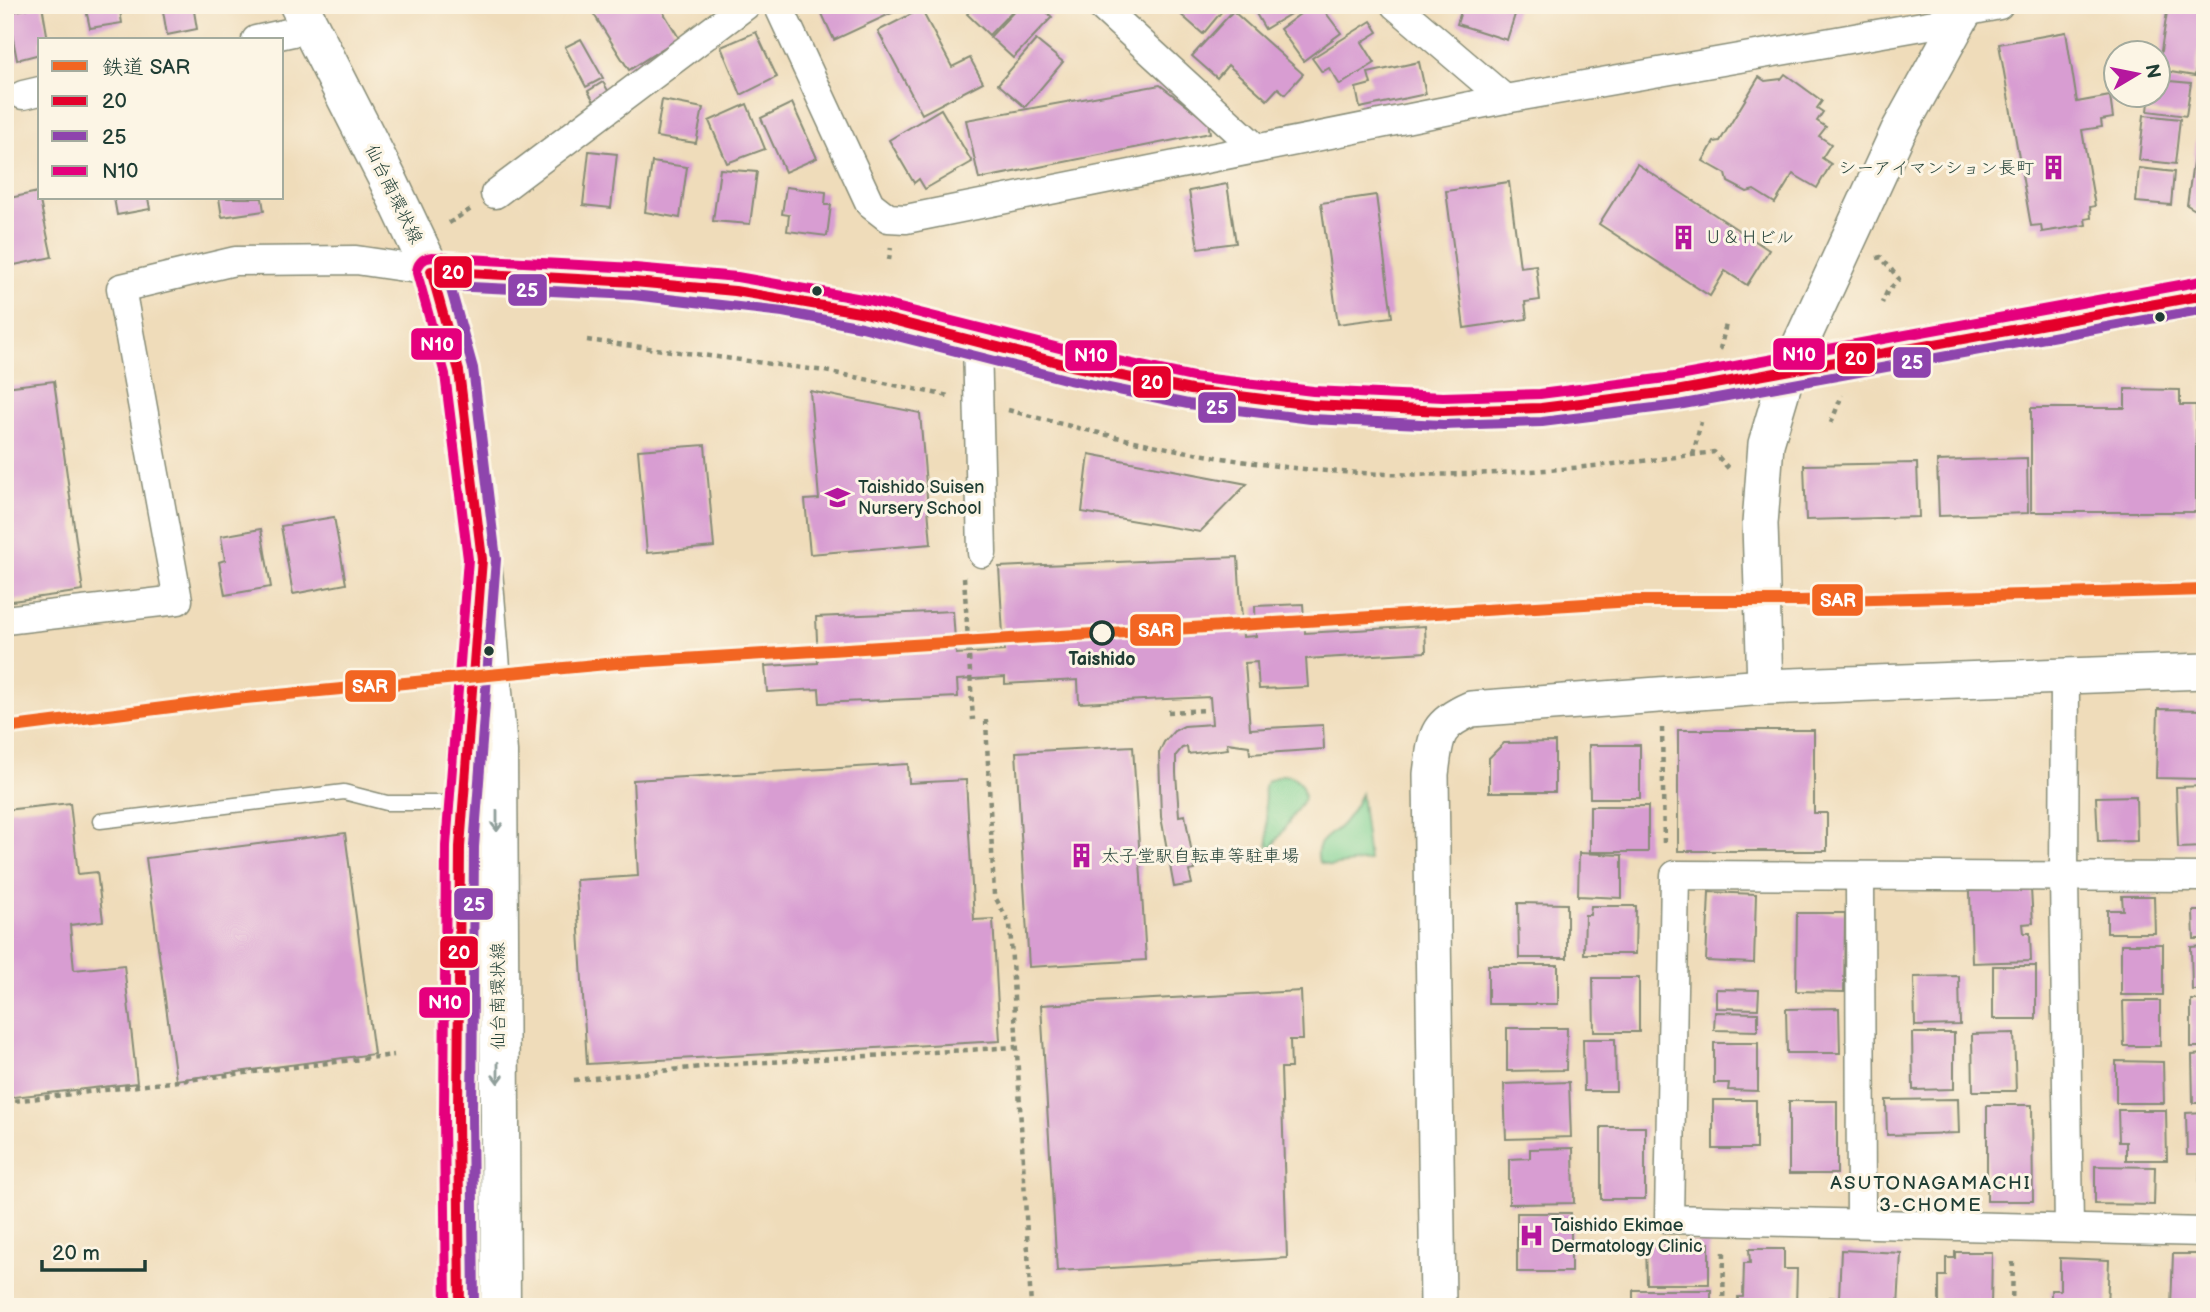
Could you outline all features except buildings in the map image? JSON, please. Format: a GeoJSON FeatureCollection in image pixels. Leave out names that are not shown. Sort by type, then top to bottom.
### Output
{"type":"FeatureCollection","features":[{"type":"Feature","properties":{"kind":"main road","name":"仙台南環状線"},"geometry":{"type":"LineString","coordinates":[[305,17],[431,271],[459,371],[482,559],[498,752],[501,1307]]}},
{"type":"Feature","properties":{"kind":"main road","name":"仙台南環状線"},"geometry":{"type":"LineString","coordinates":[[460,1307],[458,1116],[462,803],[482,559]]}},
{"type":"Feature","properties":{"kind":"street"},"geometry":{"type":"LineString","coordinates":[[495,194],[746,5]]}},
{"type":"Feature","properties":{"kind":"street"},"geometry":{"type":"LineString","coordinates":[[778,5],[870,204],[888,218],[906,219],[1505,99],[1934,24],[1966,9],[1999,5]]}},
{"type":"Feature","properties":{"kind":"street"},"geometry":{"type":"LineString","coordinates":[[1100,5],[1256,148]]}},
{"type":"Feature","properties":{"kind":"street"},"geometry":{"type":"LineString","coordinates":[[1395,5],[1425,17],[1505,99]]}},
{"type":"Feature","properties":{"kind":"street"},"geometry":{"type":"LineString","coordinates":[[1765,687],[1760,524],[1766,444],[1787,373],[1898,132],[1966,9]]}},
{"type":"Feature","properties":{"kind":"street"},"geometry":{"type":"LineString","coordinates":[[260,38],[305,17]]}},
{"type":"Feature","properties":{"kind":"street"},"geometry":{"type":"LineString","coordinates":[[5,620],[178,600],[121,288],[235,261],[356,260],[431,271],[731,290],[835,307],[1074,367],[1212,394],[1308,404],[1434,411],[1570,405],[1787,373],[1984,334],[2205,295]]}},
{"type":"Feature","properties":{"kind":"street"},"geometry":{"type":"LineString","coordinates":[[977,341],[982,553]]}},
{"type":"Feature","properties":{"kind":"street"},"geometry":{"type":"LineString","coordinates":[[1438,1307],[1432,774],[1435,745],[1441,727],[1454,716],[1471,709],[1765,687],[2205,671]]}},
{"type":"Feature","properties":{"kind":"street"},"geometry":{"type":"LineString","coordinates":[[2066,675],[2064,877],[2069,1228]]}},
{"type":"Feature","properties":{"kind":"street"},"geometry":{"type":"LineString","coordinates":[[2205,877],[1675,875],[1669,1219],[2205,1232]]}},
{"type":"Feature","properties":{"kind":"street"},"geometry":{"type":"LineString","coordinates":[[1860,876],[1861,1223]]}},
{"type":"Feature","properties":{"kind":"lane"},"geometry":{"type":"LineString","coordinates":[[100,821],[345,792],[387,803],[462,803]]}},
{"type":"Feature","properties":{"kind":"path"},"geometry":{"type":"LineString","coordinates":[[1870,259],[1881,257],[1899,279],[1887,292],[1882,303]]}},
{"type":"Feature","properties":{"kind":"path"},"geometry":{"type":"LineString","coordinates":[[1717,361],[1726,324]]}},
{"type":"Feature","properties":{"kind":"path"},"geometry":{"type":"LineString","coordinates":[[587,341],[825,371],[979,403],[1118,439],[1269,465],[1362,472],[1483,473],[1589,468],[1714,452],[1736,478]]}},
{"type":"Feature","properties":{"kind":"path"},"geometry":{"type":"LineString","coordinates":[[1831,424],[1843,391]]}},
{"type":"Feature","properties":{"kind":"path"},"geometry":{"type":"LineString","coordinates":[[1693,455],[1702,420]]}},
{"type":"Feature","properties":{"kind":"path"},"geometry":{"type":"LineString","coordinates":[[1168,712],[1208,710]]}},
{"type":"Feature","properties":{"kind":"path"},"geometry":{"type":"LineString","coordinates":[[986,720],[994,895],[1010,925],[1031,1307]]}},
{"type":"Feature","properties":{"kind":"path"},"geometry":{"type":"LineString","coordinates":[[1662,720],[1664,855],[1675,875]]}},
{"type":"Feature","properties":{"kind":"path"},"geometry":{"type":"LineString","coordinates":[[574,1080],[720,1065],[1017,1047]]}},
{"type":"Feature","properties":{"kind":"path"},"geometry":{"type":"LineString","coordinates":[[5,1102],[342,1059],[394,1055]]}},
{"type":"Feature","properties":{"kind":"path"},"geometry":{"type":"LineString","coordinates":[[1723,1307],[1725,1220]]}},
{"type":"Feature","properties":{"kind":"path"},"geometry":{"type":"LineString","coordinates":[[2012,1307],[2014,1226]]}},
{"type":"Feature","properties":{"kind":"green space"},"geometry":{"type":"Polygon","coordinates":[[[1281,775],[1291,776],[1298,781],[1303,789],[1304,799],[1269,852],[1264,787],[1268,781],[1281,775]]]}},
{"type":"Feature","properties":{"kind":"green space"},"geometry":{"type":"Polygon","coordinates":[[[1361,794],[1369,861],[1330,866],[1319,862],[1318,848],[1324,839],[1346,820],[1361,794]]]}},
{"type":"Feature","properties":{"kind":"rail line","name":"SAR"},"geometry":{"type":"LineString","coordinates":[[5,728],[235,699],[617,663],[1633,601],[1799,601],[2205,590]]}},
{"type":"Feature","properties":{"kind":"transit line","name":"N10"},"geometry":{"type":"LineString","coordinates":[[446,1307],[446,846],[468,559],[445,374],[417,273],[423,260],[432,257],[635,268],[737,277],[868,300],[1075,352],[1193,377],[1313,391],[1443,397],[1540,394],[1674,377],[2202,281]]}},
{"type":"Feature","properties":{"kind":"transit line","name":"20"},"geometry":{"type":"LineString","coordinates":[[460,1307],[460,847],[482,559],[459,371],[431,271],[634,282],[735,291],[865,313],[1072,366],[1191,390],[1312,405],[1443,411],[1541,408],[1676,391],[2205,295]]}},
{"type":"Feature","properties":{"kind":"transit line","name":"25"},"geometry":{"type":"LineString","coordinates":[[474,1307],[474,847],[496,559],[473,368],[450,286],[633,295],[783,312],[862,327],[1069,380],[1188,404],[1311,419],[1443,425],[1542,422],[1678,405],[2205,309]]}},
{"type":"Feature","properties":{"kind":"place","name":"シーアイマンション長町"},"geometry":{"type":"Point","coordinates":[2054,168]}},
{"type":"Feature","properties":{"kind":"place","name":"Ｕ＆Ｈビル"},"geometry":{"type":"Point","coordinates":[1684,237]}},
{"type":"Feature","properties":{"kind":"place","name":"Taishido Suisen Nursery School"},"geometry":{"type":"Point","coordinates":[838,497]}},
{"type":"Feature","properties":{"kind":"place","name":"Taishido"},"geometry":{"type":"Point","coordinates":[1102,633]}},
{"type":"Feature","properties":{"kind":"place","name":"太子堂駅自転車等駐車場"},"geometry":{"type":"Point","coordinates":[1081,856]}},
{"type":"Feature","properties":{"kind":"place","name":"Taishido Ekimae Dermatology Clinic"},"geometry":{"type":"Point","coordinates":[1531,1235]}},
{"type":"Feature","properties":{"kind":"district","name":"ASUTONAGAMACHI 3-CHOME"},"geometry":{"type":"Point","coordinates":[1931,1193]}}]}
